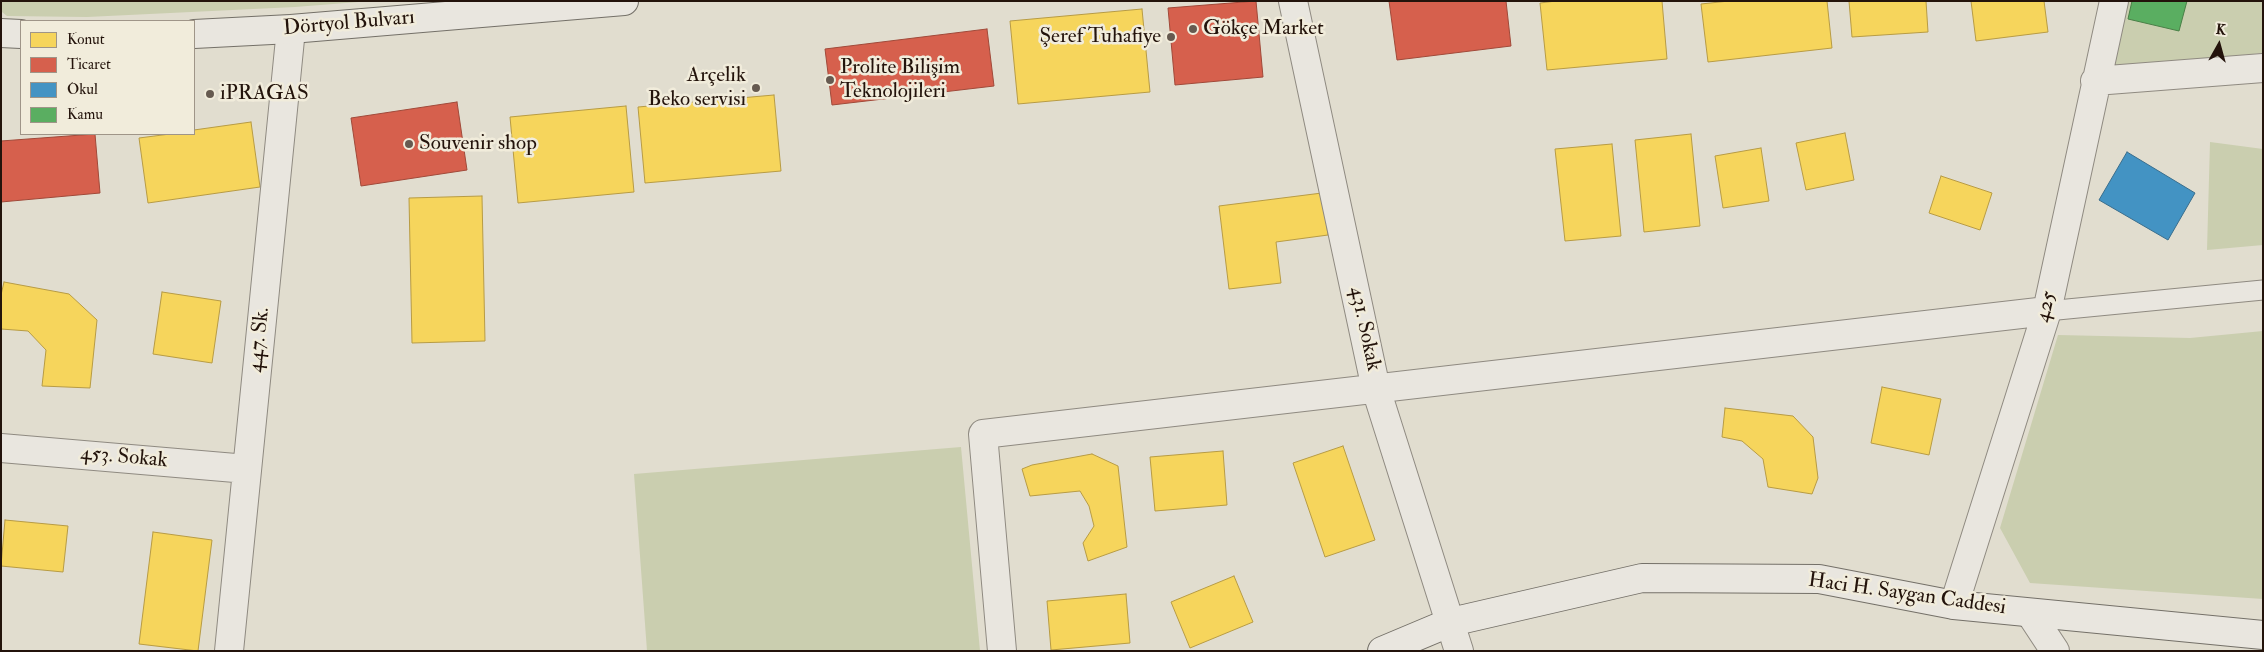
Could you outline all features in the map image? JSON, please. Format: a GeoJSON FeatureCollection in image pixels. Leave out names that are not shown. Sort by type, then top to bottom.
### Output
{"type":"FeatureCollection","features":[{"type":"Feature","properties":{"kind":"street","name":"Dörtyol Bulvarı"},"geometry":{"type":"LineString","coordinates":[[195,34],[291,29],[624,1]]}},
{"type":"Feature","properties":{"kind":"street","name":"431. Sokak"},"geometry":{"type":"LineString","coordinates":[[1293,1],[1376,388],[1459,651]]}},
{"type":"Feature","properties":{"kind":"street","name":"425"},"geometry":{"type":"LineString","coordinates":[[1954,605],[2047,311],[2095,81],[2114,1]]}},
{"type":"Feature","properties":{"kind":"street","name":"447. Sk."},"geometry":{"type":"LineString","coordinates":[[229,651],[291,29]]}},
{"type":"Feature","properties":{"kind":"street"},"geometry":{"type":"LineString","coordinates":[[1,33],[20,34]]}},
{"type":"Feature","properties":{"kind":"street"},"geometry":{"type":"LineString","coordinates":[[2095,81],[2263,68]]}},
{"type":"Feature","properties":{"kind":"street"},"geometry":{"type":"LineString","coordinates":[[1002,651],[983,434],[2047,311]]}},
{"type":"Feature","properties":{"kind":"street","name":"453. Sokak"},"geometry":{"type":"LineString","coordinates":[[1,448],[247,469]]}},
{"type":"Feature","properties":{"kind":"street","name":"Haci H. Saygan Caddesi"},"geometry":{"type":"LineString","coordinates":[[1382,651],[1451,622],[1642,578],[1819,579],[1954,605],[2263,635]]}},
{"type":"Feature","properties":{"kind":"street"},"geometry":{"type":"LineString","coordinates":[[2030,613],[2055,651]]}},
{"type":"Feature","properties":{"kind":"lane"},"geometry":{"type":"LineString","coordinates":[[2047,311],[2263,290]]}},
{"type":"Feature","properties":{"kind":"green space"},"geometry":{"type":"Polygon","coordinates":[[[2,1],[371,1],[295,7],[87,17],[7,16],[2,12],[2,1]]]}},
{"type":"Feature","properties":{"kind":"green space"},"geometry":{"type":"Polygon","coordinates":[[[2126,1],[2263,1],[2263,53],[2110,68],[2126,1]]]}},
{"type":"Feature","properties":{"kind":"green space"},"geometry":{"type":"Polygon","coordinates":[[[2210,142],[2263,149],[2263,245],[2207,250],[2210,142]]]}},
{"type":"Feature","properties":{"kind":"green space"},"geometry":{"type":"Polygon","coordinates":[[[2263,331],[2263,599],[2030,583],[2000,528],[2058,335],[2190,338],[2263,331]]]}},
{"type":"Feature","properties":{"kind":"green space"},"geometry":{"type":"Polygon","coordinates":[[[961,447],[980,651],[647,651],[634,474],[961,447]]]}},
{"type":"Feature","properties":{"kind":"building: Konut"},"geometry":{"type":"Polygon","coordinates":[[[1556,1],[1662,1],[1667,59],[1547,70],[1540,3],[1556,1]]]}},
{"type":"Feature","properties":{"kind":"building: Konut"},"geometry":{"type":"Polygon","coordinates":[[[1729,1],[1827,1],[1832,48],[1708,62],[1701,4],[1729,1]]]}},
{"type":"Feature","properties":{"kind":"building: Konut"},"geometry":{"type":"Polygon","coordinates":[[[1849,1],[1926,1],[1928,32],[1852,37],[1849,1]]]}},
{"type":"Feature","properties":{"kind":"building: Konut"},"geometry":{"type":"Polygon","coordinates":[[[1971,1],[2044,1],[2048,32],[1976,41],[1971,1]]]}},
{"type":"Feature","properties":{"kind":"building: Konut"},"geometry":{"type":"Polygon","coordinates":[[[1142,9],[1150,92],[1018,104],[1010,21],[1142,9]]]}},
{"type":"Feature","properties":{"kind":"building: Konut"},"geometry":{"type":"Polygon","coordinates":[[[774,95],[781,171],[645,183],[638,107],[774,95]]]}},
{"type":"Feature","properties":{"kind":"building: Konut"},"geometry":{"type":"Polygon","coordinates":[[[626,106],[634,192],[518,203],[510,117],[626,106]]]}},
{"type":"Feature","properties":{"kind":"building: Konut"},"geometry":{"type":"Polygon","coordinates":[[[251,122],[260,187],[148,203],[139,138],[162,135],[195,135],[195,130],[251,122]]]}},
{"type":"Feature","properties":{"kind":"building: Konut"},"geometry":{"type":"Polygon","coordinates":[[[1845,133],[1854,180],[1806,190],[1796,143],[1845,133]]]}},
{"type":"Feature","properties":{"kind":"building: Konut"},"geometry":{"type":"Polygon","coordinates":[[[1691,134],[1700,226],[1644,232],[1635,140],[1691,134]]]}},
{"type":"Feature","properties":{"kind":"building: Konut"},"geometry":{"type":"Polygon","coordinates":[[[1612,144],[1621,236],[1565,241],[1555,149],[1612,144]]]}},
{"type":"Feature","properties":{"kind":"building: Konut"},"geometry":{"type":"Polygon","coordinates":[[[1761,148],[1769,201],[1723,208],[1715,156],[1761,148]]]}},
{"type":"Feature","properties":{"kind":"building: Konut"},"geometry":{"type":"Polygon","coordinates":[[[1941,176],[1992,193],[1980,230],[1929,213],[1941,176]]]}},
{"type":"Feature","properties":{"kind":"building: Konut"},"geometry":{"type":"Polygon","coordinates":[[[1322,193],[1328,235],[1276,242],[1281,283],[1229,289],[1219,206],[1322,193]]]}},
{"type":"Feature","properties":{"kind":"building: Konut"},"geometry":{"type":"Polygon","coordinates":[[[482,196],[485,341],[412,343],[409,198],[482,196]]]}},
{"type":"Feature","properties":{"kind":"building: Konut"},"geometry":{"type":"Polygon","coordinates":[[[4,282],[69,294],[97,320],[90,388],[42,386],[46,350],[28,331],[1,329],[1,295],[4,282]]]}},
{"type":"Feature","properties":{"kind":"building: Konut"},"geometry":{"type":"Polygon","coordinates":[[[162,292],[221,301],[212,363],[153,354],[162,292]]]}},
{"type":"Feature","properties":{"kind":"building: Konut"},"geometry":{"type":"Polygon","coordinates":[[[1882,387],[1941,399],[1929,455],[1871,443],[1882,387]]]}},
{"type":"Feature","properties":{"kind":"building: Konut"},"geometry":{"type":"Polygon","coordinates":[[[1725,408],[1793,416],[1813,437],[1818,478],[1812,494],[1768,487],[1763,459],[1742,441],[1722,437],[1725,408]]]}},
{"type":"Feature","properties":{"kind":"building: Konut"},"geometry":{"type":"Polygon","coordinates":[[[1343,446],[1375,540],[1325,557],[1293,463],[1343,446]]]}},
{"type":"Feature","properties":{"kind":"building: Konut"},"geometry":{"type":"Polygon","coordinates":[[[1223,451],[1227,505],[1155,511],[1150,457],[1223,451]]]}},
{"type":"Feature","properties":{"kind":"building: Konut"},"geometry":{"type":"Polygon","coordinates":[[[1092,454],[1118,466],[1127,547],[1088,561],[1083,543],[1094,526],[1089,506],[1080,491],[1030,496],[1022,469],[1032,465],[1092,454]]]}},
{"type":"Feature","properties":{"kind":"building: Konut"},"geometry":{"type":"Polygon","coordinates":[[[5,520],[68,526],[63,572],[1,566],[5,520]]]}},
{"type":"Feature","properties":{"kind":"building: Konut"},"geometry":{"type":"Polygon","coordinates":[[[153,532],[212,540],[198,651],[139,644],[153,532]]]}},
{"type":"Feature","properties":{"kind":"building: Konut"},"geometry":{"type":"Polygon","coordinates":[[[1234,576],[1253,622],[1190,648],[1171,602],[1234,576]]]}},
{"type":"Feature","properties":{"kind":"building: Konut"},"geometry":{"type":"Polygon","coordinates":[[[1126,594],[1130,643],[1051,650],[1047,601],[1126,594]]]}},
{"type":"Feature","properties":{"kind":"building: Ticaret"},"geometry":{"type":"Polygon","coordinates":[[[1256,1],[1263,77],[1175,85],[1168,8],[1256,1]]]}},
{"type":"Feature","properties":{"kind":"building: Ticaret"},"geometry":{"type":"Polygon","coordinates":[[[1389,1],[1506,1],[1511,46],[1397,60],[1389,1]]]}},
{"type":"Feature","properties":{"kind":"building: Ticaret"},"geometry":{"type":"Polygon","coordinates":[[[987,29],[994,86],[832,105],[825,49],[987,29]]]}},
{"type":"Feature","properties":{"kind":"building: Ticaret","name":"Souvenir shop"},"geometry":{"type":"Polygon","coordinates":[[[457,102],[467,170],[361,186],[351,118],[457,102]]]}},
{"type":"Feature","properties":{"kind":"building: Ticaret"},"geometry":{"type":"Polygon","coordinates":[[[95,135],[100,193],[1,202],[1,141],[95,135]]]}},
{"type":"Feature","properties":{"kind":"building: Okul"},"geometry":{"type":"Polygon","coordinates":[[[2127,152],[2195,193],[2168,240],[2099,200],[2127,152]]]}},
{"type":"Feature","properties":{"kind":"building: Kamu"},"geometry":{"type":"Polygon","coordinates":[[[2132,1],[2187,1],[2179,31],[2128,19],[2132,1]]]}},
{"type":"Feature","properties":{"kind":"place","name":"Gökçe Market"},"geometry":{"type":"Point","coordinates":[1193,29]}},
{"type":"Feature","properties":{"kind":"place","name":"Şeref Tuhafiye"},"geometry":{"type":"Point","coordinates":[1171,37]}},
{"type":"Feature","properties":{"kind":"place","name":"Prolite Bilişim Teknolojileri"},"geometry":{"type":"Point","coordinates":[830,80]}},
{"type":"Feature","properties":{"kind":"place","name":"Arçelik Beko servisi"},"geometry":{"type":"Point","coordinates":[756,88]}},
{"type":"Feature","properties":{"kind":"place","name":"iPRAGAS"},"geometry":{"type":"Point","coordinates":[210,94]}},
{"type":"Feature","properties":{"kind":"place","name":"Souvenir shop"},"geometry":{"type":"Point","coordinates":[409,144]}}]}
